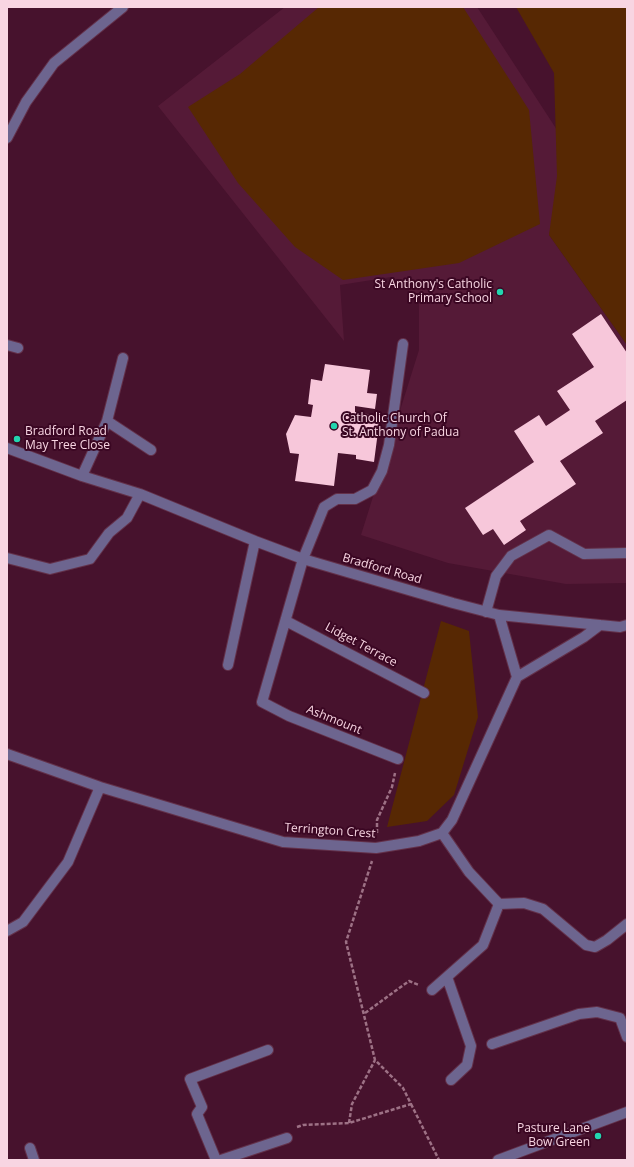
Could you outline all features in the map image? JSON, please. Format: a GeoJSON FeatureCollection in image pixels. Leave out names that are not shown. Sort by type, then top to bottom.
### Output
{"type":"FeatureCollection","features":[{"type":"Feature","properties":{"kind":"street"},"geometry":{"type":"LineString","coordinates":[[7,138],[26,102],[54,64],[123,7]]}},
{"type":"Feature","properties":{"kind":"street"},"geometry":{"type":"LineString","coordinates":[[286,621],[303,559],[324,507],[337,500],[355,499],[372,490],[382,471],[389,445],[403,344]]}},
{"type":"Feature","properties":{"kind":"street"},"geometry":{"type":"LineString","coordinates":[[7,345],[18,348]]}},
{"type":"Feature","properties":{"kind":"street"},"geometry":{"type":"LineString","coordinates":[[82,476],[108,421],[123,358]]}},
{"type":"Feature","properties":{"kind":"street"},"geometry":{"type":"LineString","coordinates":[[108,421],[151,450]]}},
{"type":"Feature","properties":{"kind":"street","name":"Bradford Road"},"geometry":{"type":"LineString","coordinates":[[7,448],[82,476],[140,494],[303,559],[486,612],[498,615],[600,625],[627,625]]}},
{"type":"Feature","properties":{"kind":"street"},"geometry":{"type":"LineString","coordinates":[[7,558],[50,569],[90,559],[109,533],[127,518],[140,494]]}},
{"type":"Feature","properties":{"kind":"street"},"geometry":{"type":"LineString","coordinates":[[486,612],[496,576],[510,556],[549,535],[584,554],[627,552]]}},
{"type":"Feature","properties":{"kind":"street"},"geometry":{"type":"LineString","coordinates":[[228,665],[255,541]]}},
{"type":"Feature","properties":{"kind":"street"},"geometry":{"type":"LineString","coordinates":[[498,615],[517,677]]}},
{"type":"Feature","properties":{"kind":"street","name":"Lidget Terrace"},"geometry":{"type":"LineString","coordinates":[[286,621],[424,693]]}},
{"type":"Feature","properties":{"kind":"street","name":"Ashmount"},"geometry":{"type":"LineString","coordinates":[[286,621],[262,702],[289,716],[398,759]]}},
{"type":"Feature","properties":{"kind":"street"},"geometry":{"type":"LineString","coordinates":[[600,625],[584,637],[517,677],[452,820],[442,833],[468,872],[499,904],[524,903],[543,908],[586,945],[595,947],[607,940],[627,924]]}},
{"type":"Feature","properties":{"kind":"street","name":"Terrington Crest"},"geometry":{"type":"LineString","coordinates":[[7,754],[100,787],[283,842],[376,848],[419,841],[442,833]]}},
{"type":"Feature","properties":{"kind":"street"},"geometry":{"type":"LineString","coordinates":[[7,931],[23,922],[68,862],[100,787]]}},
{"type":"Feature","properties":{"kind":"street"},"geometry":{"type":"LineString","coordinates":[[432,990],[483,945],[499,904]]}},
{"type":"Feature","properties":{"kind":"street"},"geometry":{"type":"LineString","coordinates":[[447,977],[471,1046],[467,1065],[451,1080]]}},
{"type":"Feature","properties":{"kind":"street"},"geometry":{"type":"LineString","coordinates":[[492,1044],[579,1014],[597,1012],[620,1018],[627,1037]]}},
{"type":"Feature","properties":{"kind":"street"},"geometry":{"type":"LineString","coordinates":[[216,1160],[197,1114],[202,1107],[190,1079],[268,1050]]}},
{"type":"Feature","properties":{"kind":"street"},"geometry":{"type":"LineString","coordinates":[[498,1160],[627,1112]]}},
{"type":"Feature","properties":{"kind":"street"},"geometry":{"type":"LineString","coordinates":[[221,1160],[287,1138]]}},
{"type":"Feature","properties":{"kind":"street"},"geometry":{"type":"LineString","coordinates":[[30,1148],[34,1160]]}},
{"type":"Feature","properties":{"kind":"path"},"geometry":{"type":"LineString","coordinates":[[398,759],[392,787],[377,820],[376,848],[346,942],[375,1060],[403,1088],[439,1160]]}},
{"type":"Feature","properties":{"kind":"path"},"geometry":{"type":"LineString","coordinates":[[364,1013],[409,981],[432,990]]}},
{"type":"Feature","properties":{"kind":"path"},"geometry":{"type":"LineString","coordinates":[[349,1123],[352,1104],[375,1060]]}},
{"type":"Feature","properties":{"kind":"path"},"geometry":{"type":"LineString","coordinates":[[287,1138],[289,1130],[303,1125],[349,1123],[411,1104]]}},
{"type":"Feature","properties":{"kind":"shaded area","name":"St Anthony's Catholic Primary School"},"geometry":{"type":"Polygon","coordinates":[[[285,7],[477,7],[572,153],[549,235],[627,345],[627,583],[566,584],[448,563],[361,535],[419,350],[419,298],[391,277],[340,285],[344,341],[158,106],[285,7]]]}},
{"type":"Feature","properties":{"kind":"shaded area"},"geometry":{"type":"Polygon","coordinates":[[[319,7],[463,7],[529,110],[540,224],[459,263],[343,280],[295,247],[238,183],[188,107],[240,74],[319,7]]]}},
{"type":"Feature","properties":{"kind":"shaded area"},"geometry":{"type":"Polygon","coordinates":[[[516,7],[627,7],[627,345],[549,235],[557,176],[554,73],[516,7]]]}},
{"type":"Feature","properties":{"kind":"shaded area"},"geometry":{"type":"Polygon","coordinates":[[[441,621],[469,631],[478,717],[454,795],[427,821],[387,827],[441,621]]]}},
{"type":"Feature","properties":{"kind":"building"},"geometry":{"type":"Polygon","coordinates":[[[601,314],[627,353],[627,400],[595,421],[603,433],[560,461],[576,484],[520,521],[526,530],[504,545],[493,529],[483,535],[465,508],[534,462],[514,431],[539,415],[546,426],[570,410],[557,391],[594,367],[572,334],[601,314]]]}},
{"type":"Feature","properties":{"kind":"building","name":"Catholic Church Of St. Anthony of Padua"},"geometry":{"type":"Polygon","coordinates":[[[325,364],[370,370],[367,393],[377,394],[375,409],[355,406],[355,412],[380,416],[374,462],[356,459],[356,455],[338,453],[334,486],[295,481],[299,454],[290,453],[286,434],[295,415],[311,417],[313,405],[308,404],[311,379],[322,381],[325,364]]]}},
{"type":"Feature","properties":{"kind":"place","name":"St Anthony's Catholic Primary School"},"geometry":{"type":"Point","coordinates":[500,292]}},
{"type":"Feature","properties":{"kind":"place","name":"Catholic Church Of St. Anthony of Padua"},"geometry":{"type":"Point","coordinates":[334,426]}},
{"type":"Feature","properties":{"kind":"place","name":"Bradford Road May Tree Close"},"geometry":{"type":"Point","coordinates":[17,439]}},
{"type":"Feature","properties":{"kind":"place","name":"Pasture Lane Bow Green"},"geometry":{"type":"Point","coordinates":[598,1136]}}]}
